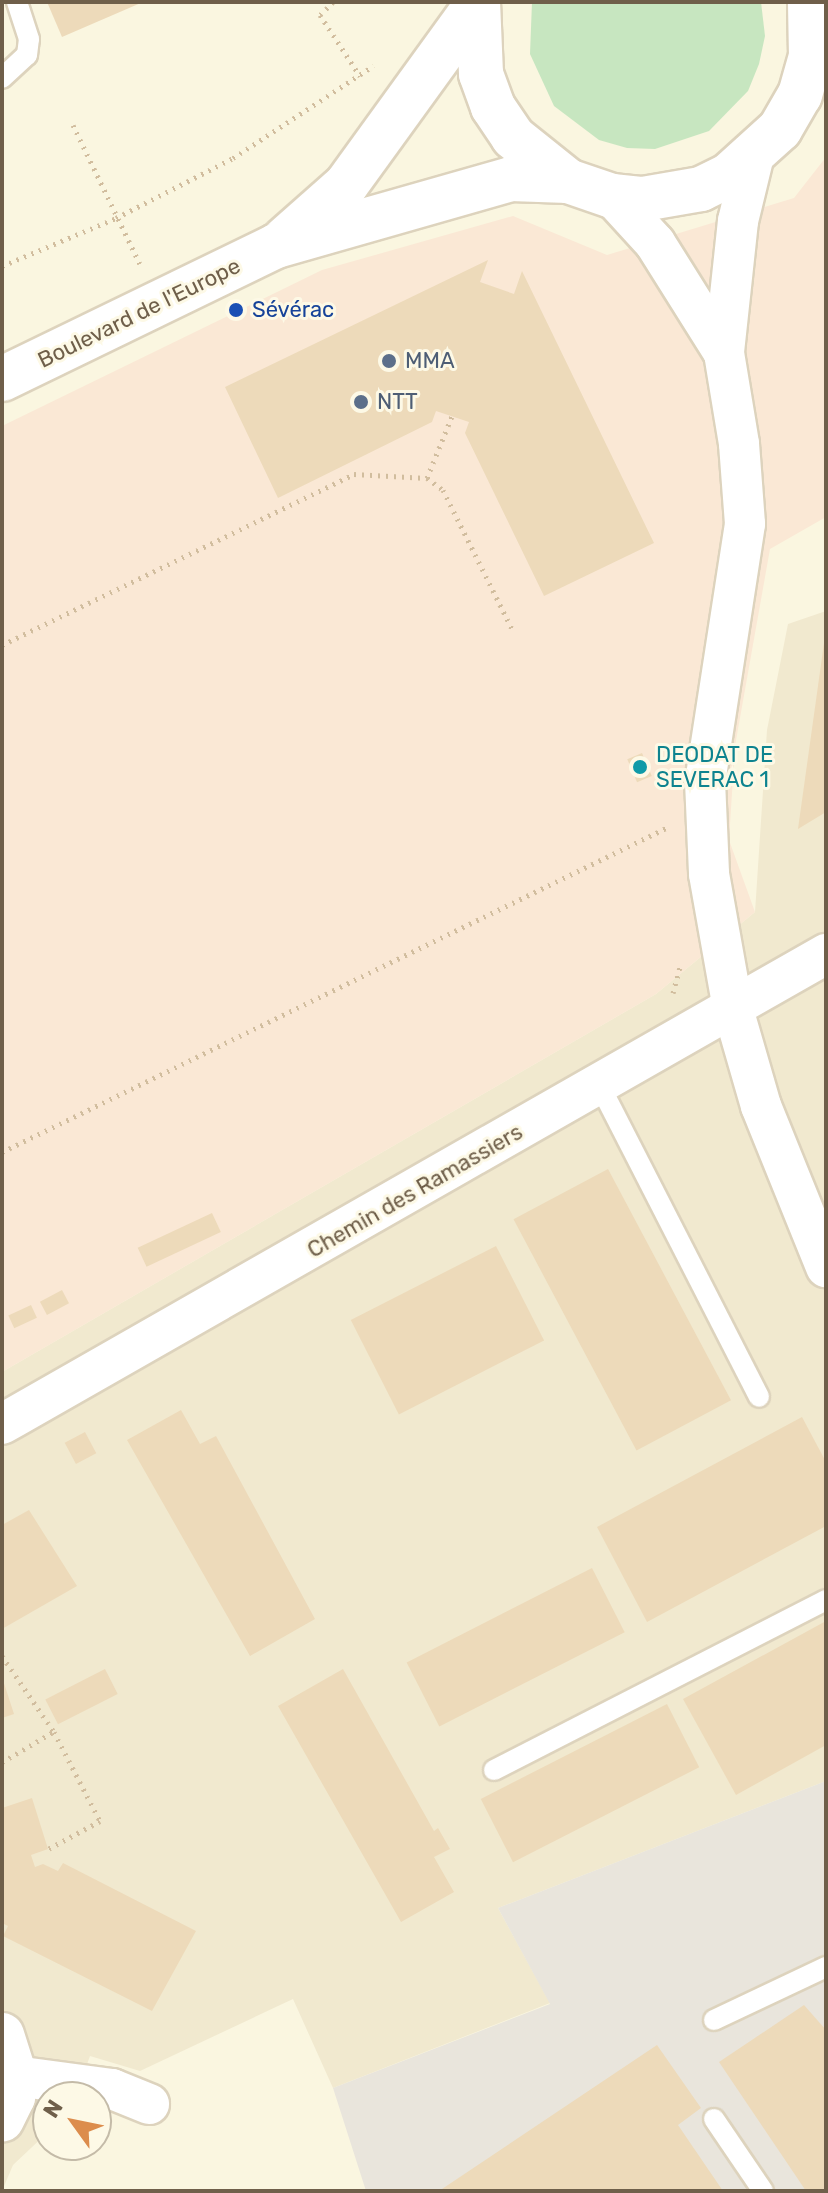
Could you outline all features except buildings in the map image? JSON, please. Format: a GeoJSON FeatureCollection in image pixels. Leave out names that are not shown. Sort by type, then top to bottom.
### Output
{"type":"FeatureCollection","features":[{"type":"Feature","properties":{"kind":"street","name":"Boulevard de l'Europe"},"geometry":{"type":"LineString","coordinates":[[2,379],[276,246],[511,179],[568,181],[612,196],[643,199],[701,189],[753,159],[780,129],[800,95],[818,48],[810,2]]}},
{"type":"Feature","properties":{"kind":"street","name":"Boulevard de l'Europe"},"geometry":{"type":"LineString","coordinates":[[477,3],[479,62],[493,107],[513,137],[568,181]]}},
{"type":"Feature","properties":{"kind":"street","name":"Boulevard de l'Europe"},"geometry":{"type":"LineString","coordinates":[[276,246],[346,185],[477,3]]}},
{"type":"Feature","properties":{"kind":"street"},"geometry":{"type":"LineString","coordinates":[[753,159],[738,221],[724,353],[739,444],[745,524],[705,781],[714,913],[733,1009],[761,1106],[826,1267]]}},
{"type":"Feature","properties":{"kind":"street"},"geometry":{"type":"LineString","coordinates":[[612,196],[655,243],[724,353]]}},
{"type":"Feature","properties":{"kind":"street","name":"Chemin des Ramassiers"},"geometry":{"type":"LineString","coordinates":[[2,1424],[600,1086],[826,954]]}},
{"type":"Feature","properties":{"kind":"street"},"geometry":{"type":"LineString","coordinates":[[3,2121],[8,2056],[149,2104]]}},
{"type":"Feature","properties":{"kind":"lane"},"geometry":{"type":"LineString","coordinates":[[2,78],[27,55],[29,39],[17,2]]}},
{"type":"Feature","properties":{"kind":"lane"},"geometry":{"type":"LineString","coordinates":[[600,1086],[759,1397]]}},
{"type":"Feature","properties":{"kind":"lane"},"geometry":{"type":"LineString","coordinates":[[494,1770],[826,1600]]}},
{"type":"Feature","properties":{"kind":"lane"},"geometry":{"type":"LineString","coordinates":[[714,2020],[826,1967]]}},
{"type":"Feature","properties":{"kind":"lane"},"geometry":{"type":"LineString","coordinates":[[714,2119],[763,2191]]}},
{"type":"Feature","properties":{"kind":"path"},"geometry":{"type":"LineString","coordinates":[[333,2],[320,15],[360,76]]}},
{"type":"Feature","properties":{"kind":"path"},"geometry":{"type":"LineString","coordinates":[[2,266],[116,218],[233,158],[380,61]]}},
{"type":"Feature","properties":{"kind":"path"},"geometry":{"type":"LineString","coordinates":[[73,125],[145,272]]}},
{"type":"Feature","properties":{"kind":"path"},"geometry":{"type":"LineString","coordinates":[[427,478],[452,416]]}},
{"type":"Feature","properties":{"kind":"path"},"geometry":{"type":"LineString","coordinates":[[2,645],[354,474],[427,478],[443,490],[513,631]]}},
{"type":"Feature","properties":{"kind":"path"},"geometry":{"type":"LineString","coordinates":[[2,1152],[671,825],[672,838]]}},
{"type":"Feature","properties":{"kind":"path"},"geometry":{"type":"LineString","coordinates":[[671,998],[680,948]]}},
{"type":"Feature","properties":{"kind":"path"},"geometry":{"type":"LineString","coordinates":[[2,1656],[54,1732],[100,1821],[48,1849]]}},
{"type":"Feature","properties":{"kind":"path"},"geometry":{"type":"LineString","coordinates":[[2,1762],[54,1732]]}},
{"type":"Feature","properties":{"kind":"shaded area"},"geometry":{"type":"Polygon","coordinates":[[[826,157],[826,517],[770,549],[735,746],[729,840],[755,912],[656,994],[2,1372],[2,426],[322,270],[513,216],[607,255],[794,198],[826,157]]]}},
{"type":"Feature","properties":{"kind":"shaded area"},"geometry":{"type":"Polygon","coordinates":[[[826,611],[826,1781],[498,1908],[550,2003],[333,2088],[293,1999],[140,2071],[90,2056],[81,2081],[32,2081],[32,2147],[13,2165],[2,2191],[2,1372],[656,994],[755,912],[767,730],[788,624],[826,611]]]}},
{"type":"Feature","properties":{"kind":"shaded area"},"geometry":{"type":"Polygon","coordinates":[[[826,1781],[826,2191],[366,2191],[333,2088],[550,2004],[498,1908],[826,1781]]]}},
{"type":"Feature","properties":{"kind":"green space"},"geometry":{"type":"Polygon","coordinates":[[[532,2],[761,2],[765,36],[759,64],[748,91],[709,131],[655,149],[627,148],[599,140],[554,106],[530,54],[532,2]]]}},
{"type":"Feature","properties":{"kind":"place","name":"Sévérac"},"geometry":{"type":"Point","coordinates":[236,310]}},
{"type":"Feature","properties":{"kind":"place","name":"MMA"},"geometry":{"type":"Point","coordinates":[389,361]}},
{"type":"Feature","properties":{"kind":"place","name":"NTT"},"geometry":{"type":"Point","coordinates":[361,402]}},
{"type":"Feature","properties":{"kind":"place","name":"DEODAT DE SEVERAC 1"},"geometry":{"type":"Point","coordinates":[640,767]}}]}
